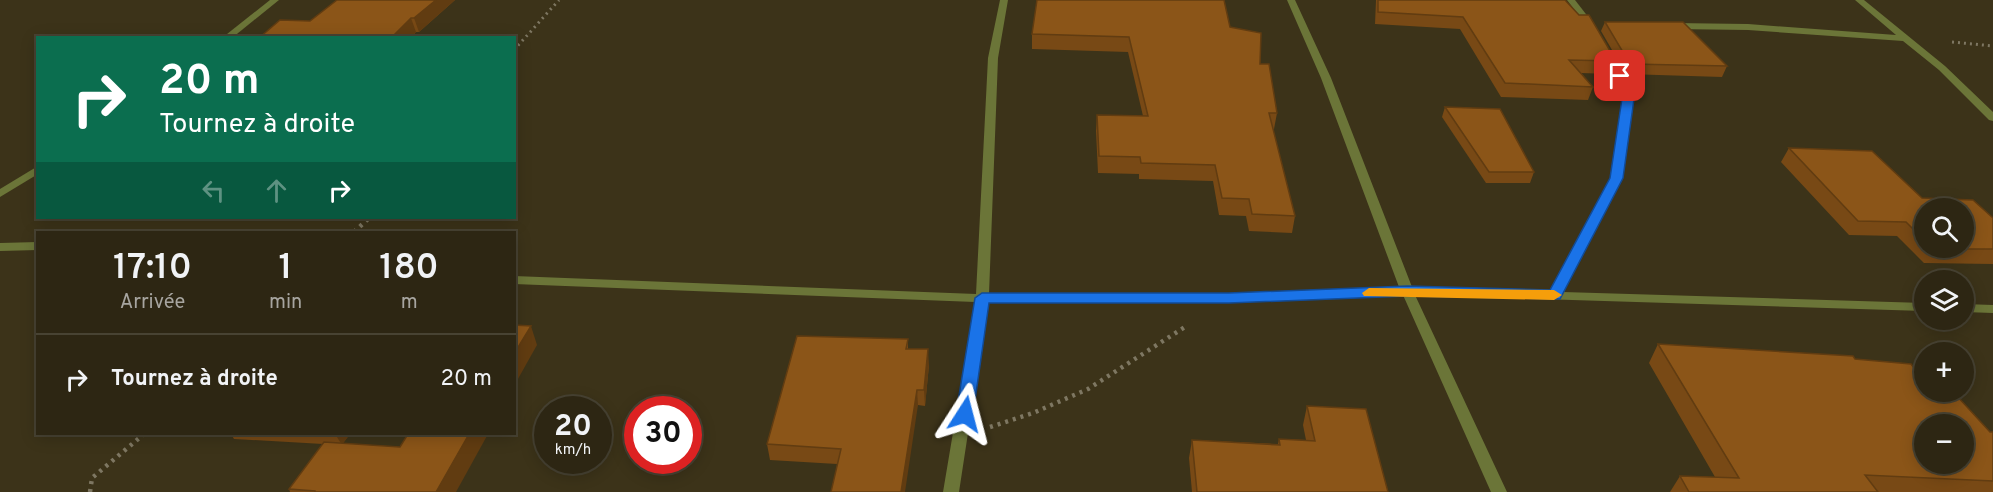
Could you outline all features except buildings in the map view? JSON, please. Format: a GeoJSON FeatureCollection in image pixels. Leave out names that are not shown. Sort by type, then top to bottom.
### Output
{"type":"FeatureCollection","features":[{"type":"Feature","properties":{"kind":"street"},"geometry":{"type":"LineString","coordinates":[[229,36],[275,0]]}},
{"type":"Feature","properties":{"kind":"street"},"geometry":{"type":"LineString","coordinates":[[951,492],[982,298],[993,58],[1004,0]]}},
{"type":"Feature","properties":{"kind":"street"},"geometry":{"type":"LineString","coordinates":[[1291,0],[1326,78],[1407,291],[1499,492]]}},
{"type":"Feature","properties":{"kind":"street"},"geometry":{"type":"LineString","coordinates":[[1555,295],[1616,178],[1629,92],[1598,33],[1571,0]]}},
{"type":"Feature","properties":{"kind":"street"},"geometry":{"type":"LineString","coordinates":[[1859,0],[1942,68],[1993,118]]}},
{"type":"Feature","properties":{"kind":"street"},"geometry":{"type":"LineString","coordinates":[[1658,26],[1748,27],[1905,38]]}},
{"type":"Feature","properties":{"kind":"street"},"geometry":{"type":"LineString","coordinates":[[0,194],[36,170]]}},
{"type":"Feature","properties":{"kind":"street"},"geometry":{"type":"LineString","coordinates":[[0,247],[36,246]]}},
{"type":"Feature","properties":{"kind":"street"},"geometry":{"type":"LineString","coordinates":[[516,280],[982,298],[1229,298],[1407,291],[1914,307]]}},
{"type":"Feature","properties":{"kind":"street"},"geometry":{"type":"LineString","coordinates":[[1974,308],[1993,309]]}},
{"type":"Feature","properties":{"kind":"path"},"geometry":{"type":"LineString","coordinates":[[516,48],[559,0]]}},
{"type":"Feature","properties":{"kind":"path"},"geometry":{"type":"LineString","coordinates":[[355,231],[368,219]]}},
{"type":"Feature","properties":{"kind":"path"},"geometry":{"type":"LineString","coordinates":[[961,437],[1034,413],[1088,389],[1229,298]]}},
{"type":"Feature","properties":{"kind":"path"},"geometry":{"type":"LineString","coordinates":[[90,492],[92,478],[143,435]]}},
{"type":"Feature","properties":{"kind":"slow traffic"},"geometry":{"type":"LineString","coordinates":[[1369,293],[1407,291],[1554,295]]}},
{"type":"Feature","properties":{"kind":"route"},"geometry":{"type":"LineString","coordinates":[[965,414],[982,298],[1229,298],[1407,291],[1555,295],[1616,178],[1629,92],[1620,76]]}}]}
